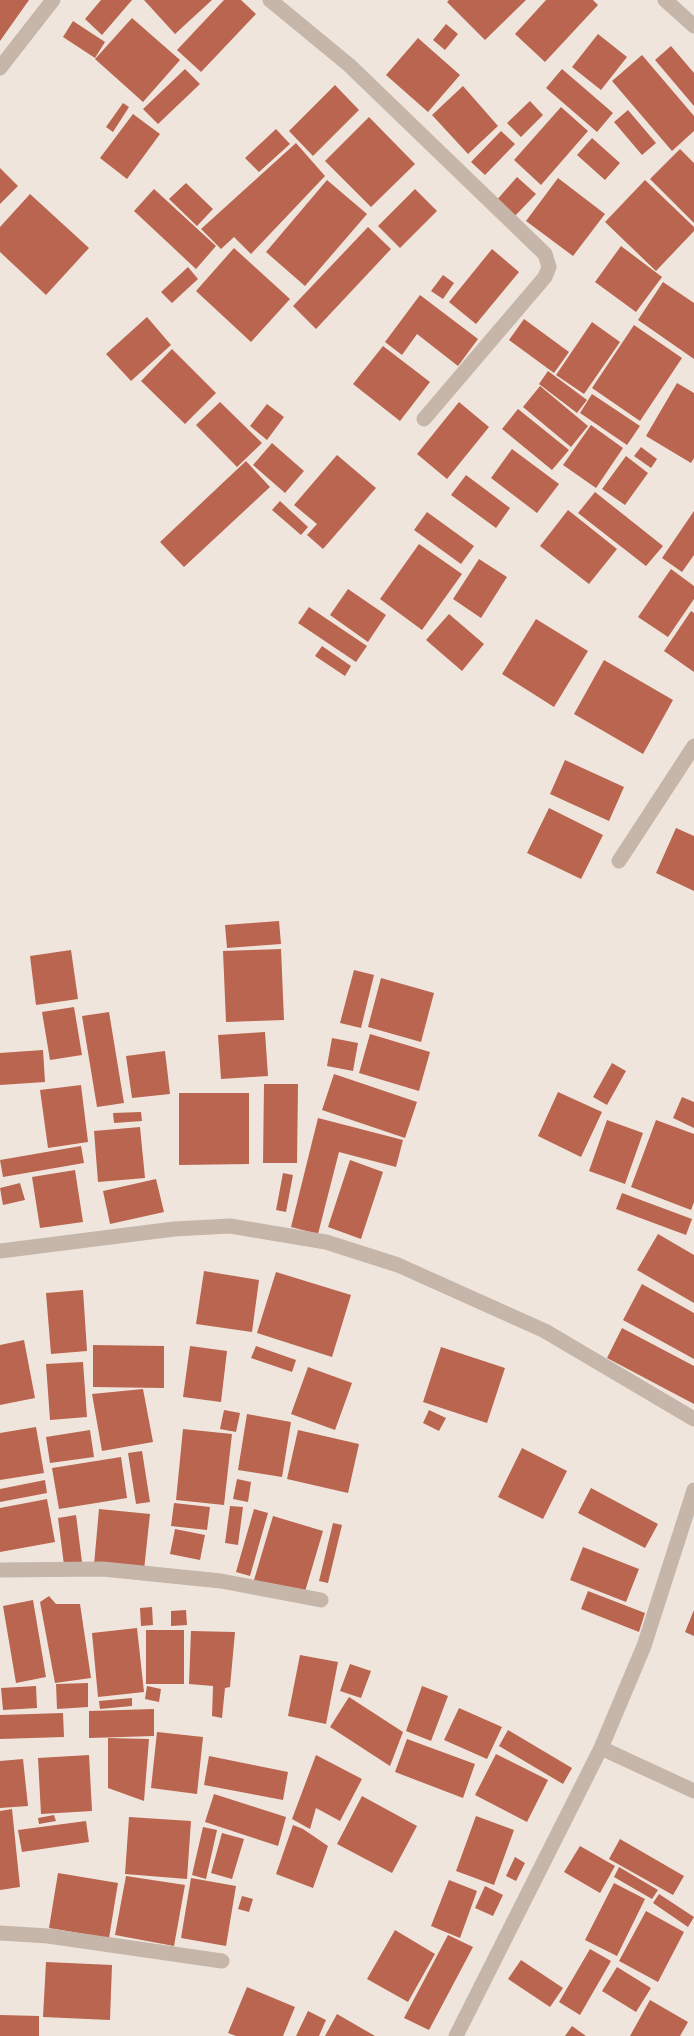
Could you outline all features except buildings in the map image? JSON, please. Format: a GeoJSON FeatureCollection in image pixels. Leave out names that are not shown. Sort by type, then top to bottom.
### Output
{"type":"FeatureCollection","features":[{"type":"Feature","properties":{"kind":"street"},"geometry":{"type":"LineString","coordinates":[[0,68],[52,0]]}},
{"type":"Feature","properties":{"kind":"street"},"geometry":{"type":"LineString","coordinates":[[270,0],[349,65],[545,255],[549,267],[545,277],[424,419]]}},
{"type":"Feature","properties":{"kind":"street"},"geometry":{"type":"LineString","coordinates":[[665,0],[694,26]]}},
{"type":"Feature","properties":{"kind":"street"},"geometry":{"type":"LineString","coordinates":[[619,861],[694,746]]}},
{"type":"Feature","properties":{"kind":"street"},"geometry":{"type":"LineString","coordinates":[[0,1251],[174,1229],[230,1226],[326,1242],[398,1265],[545,1331],[694,1419]]}},
{"type":"Feature","properties":{"kind":"street"},"geometry":{"type":"LineString","coordinates":[[456,2036],[601,1748],[644,1646],[694,1490]]}},
{"type":"Feature","properties":{"kind":"street"},"geometry":{"type":"LineString","coordinates":[[0,1570],[103,1569],[221,1581],[321,1600]]}},
{"type":"Feature","properties":{"kind":"street"},"geometry":{"type":"LineString","coordinates":[[601,1748],[694,1791]]}},
{"type":"Feature","properties":{"kind":"street"},"geometry":{"type":"LineString","coordinates":[[0,1933],[48,1936],[222,1961]]}}]}
